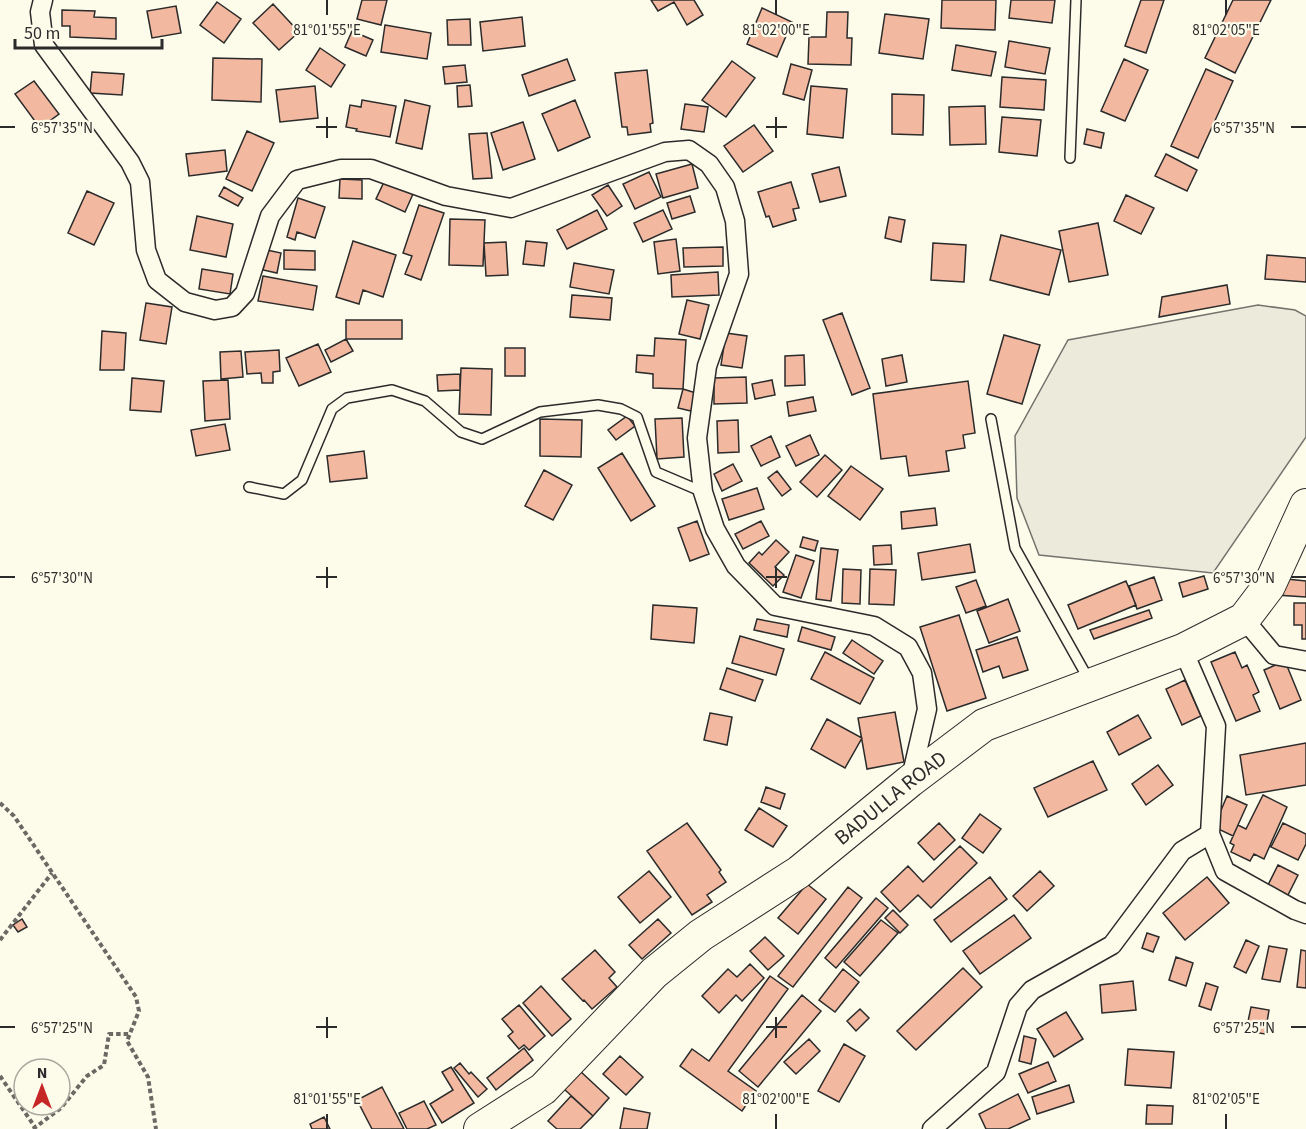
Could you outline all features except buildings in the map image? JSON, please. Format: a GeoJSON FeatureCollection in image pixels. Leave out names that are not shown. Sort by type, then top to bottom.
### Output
{"type":"FeatureCollection","features":[{"type":"Feature","properties":{"kind":"highway","name":"BADULLA ROAD"},"geometry":{"type":"LineString","coordinates":[[480,1129],[543,1089],[654,973],[701,935],[799,872],[910,781],[984,725],[1183,650],[1244,619],[1269,586],[1306,505]]}},
{"type":"Feature","properties":{"kind":"street"},"geometry":{"type":"LineString","coordinates":[[43,0],[40,12],[44,45],[130,162],[140,182],[146,250],[157,280],[185,302],[215,310],[232,307],[245,293],[270,216],[297,180],[341,169],[371,169],[446,196],[511,208],[665,152],[689,150],[709,164],[725,187],[735,221],[739,274],[706,366],[697,438],[703,492],[715,529],[736,566],[775,606],[874,626],[908,647],[922,673],[927,709],[910,781]]}},
{"type":"Feature","properties":{"kind":"street"},"geometry":{"type":"LineString","coordinates":[[1244,619],[1274,655],[1306,660]]}},
{"type":"Feature","properties":{"kind":"street"},"geometry":{"type":"LineString","coordinates":[[1183,650],[1216,726],[1210,834],[1225,871],[1306,914]]}},
{"type":"Feature","properties":{"kind":"street"},"geometry":{"type":"LineString","coordinates":[[932,1129],[996,1072],[1018,1006],[1032,990],[1112,945],[1182,851],[1210,834]]}},
{"type":"Feature","properties":{"kind":"lane"},"geometry":{"type":"LineString","coordinates":[[1070,158],[1076,0]]}},
{"type":"Feature","properties":{"kind":"lane"},"geometry":{"type":"LineString","coordinates":[[249,487],[284,494],[302,480],[332,409],[347,398],[392,390],[425,401],[461,432],[482,438],[540,412],[598,405],[621,409],[637,417],[656,472],[703,492]]}},
{"type":"Feature","properties":{"kind":"lane"},"geometry":{"type":"LineString","coordinates":[[991,419],[1015,548],[1091,685]]}},
{"type":"Feature","properties":{"kind":"path"},"geometry":{"type":"LineString","coordinates":[[0,803],[14,816],[136,997],[139,1011],[127,1041],[148,1077],[156,1129]]}},
{"type":"Feature","properties":{"kind":"path"},"geometry":{"type":"LineString","coordinates":[[0,940],[52,873]]}},
{"type":"Feature","properties":{"kind":"path"},"geometry":{"type":"LineString","coordinates":[[0,1076],[34,1128],[61,1108],[87,1076],[104,1065],[109,1034],[130,1034]]}},
{"type":"Feature","properties":{"kind":"shaded area"},"geometry":{"type":"Polygon","coordinates":[[[1258,305],[1295,310],[1306,316],[1306,437],[1213,573],[1039,555],[1017,498],[1015,436],[1068,340],[1258,305]]]}}]}
